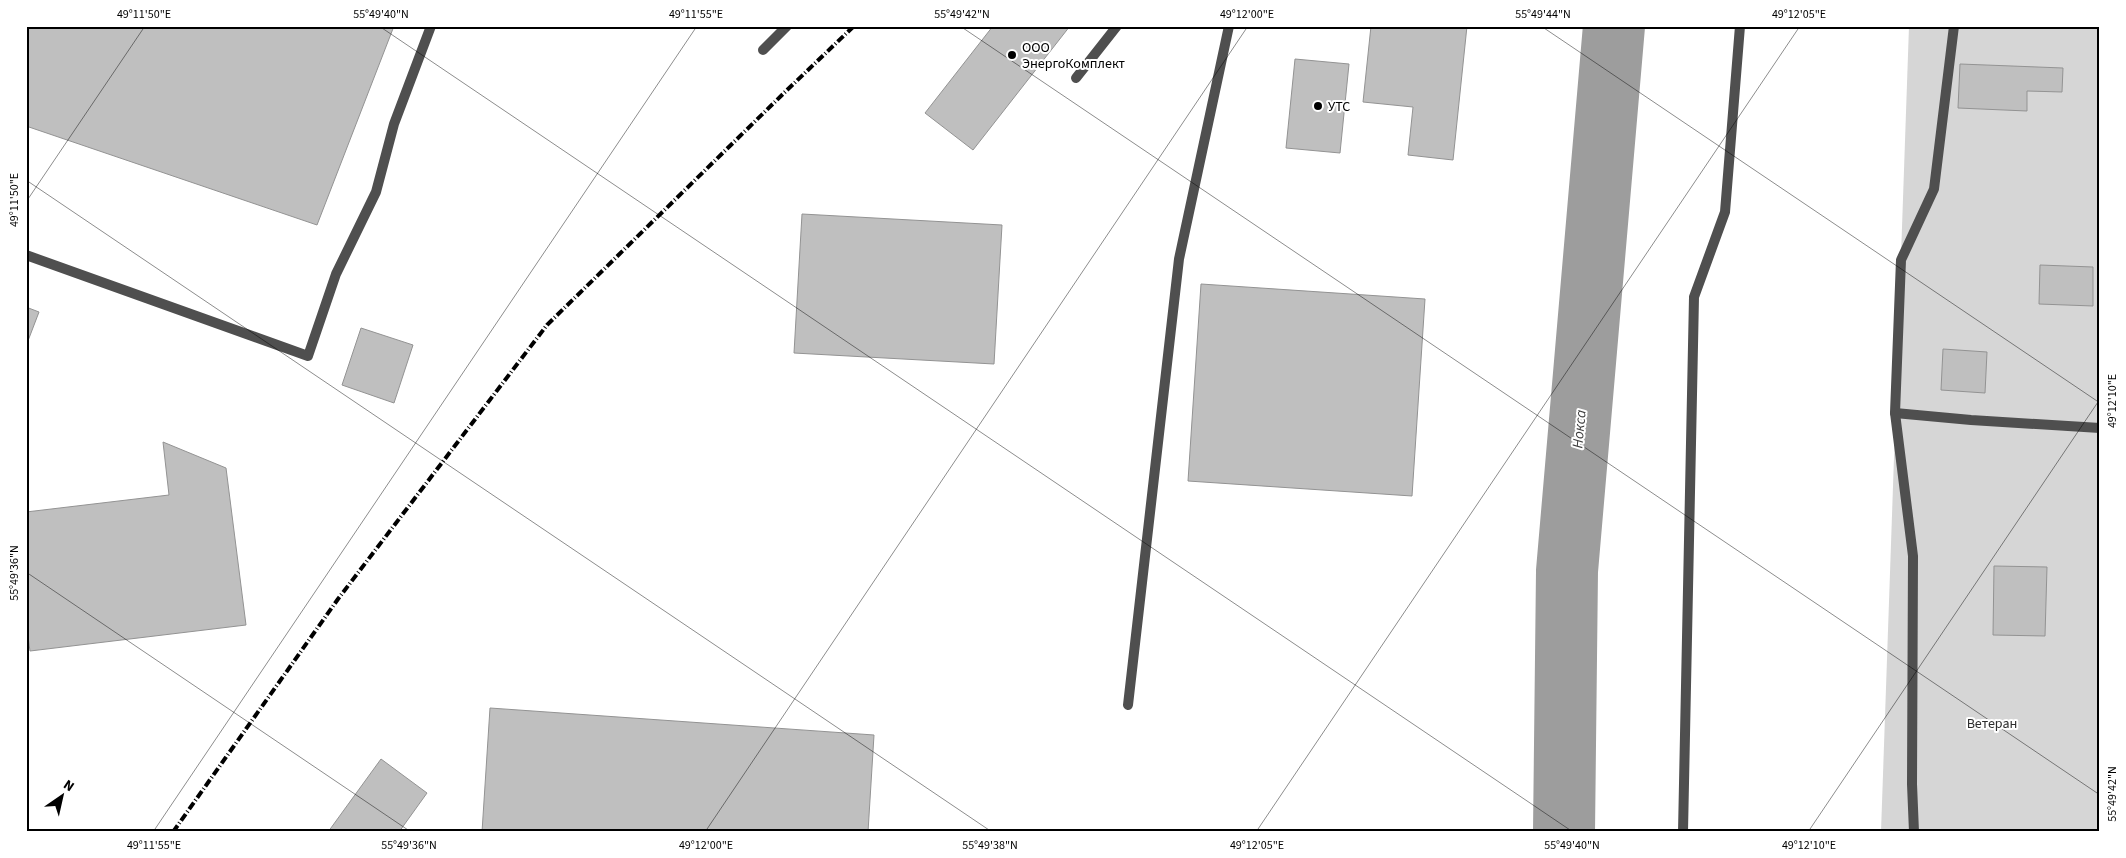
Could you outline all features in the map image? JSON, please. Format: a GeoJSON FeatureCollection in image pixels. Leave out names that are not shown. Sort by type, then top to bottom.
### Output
{"type":"FeatureCollection","features":[{"type":"Feature","properties":{"kind":"lane"},"geometry":{"type":"LineString","coordinates":[[26,255],[308,356],[336,274],[376,192],[394,124],[431,26]]}},
{"type":"Feature","properties":{"kind":"lane"},"geometry":{"type":"LineString","coordinates":[[763,50],[787,26]]}},
{"type":"Feature","properties":{"kind":"lane"},"geometry":{"type":"LineString","coordinates":[[1076,78],[1117,26]]}},
{"type":"Feature","properties":{"kind":"lane"},"geometry":{"type":"LineString","coordinates":[[1128,705],[1179,259],[1229,26]]}},
{"type":"Feature","properties":{"kind":"lane"},"geometry":{"type":"LineString","coordinates":[[1683,832],[1694,297],[1725,212],[1740,26]]}},
{"type":"Feature","properties":{"kind":"lane"},"geometry":{"type":"LineString","coordinates":[[1914,832],[1912,774],[1914,556],[1895,413],[1901,260],[1934,188],[1954,26]]}},
{"type":"Feature","properties":{"kind":"lane"},"geometry":{"type":"LineString","coordinates":[[1895,413],[2100,428]]}},
{"type":"Feature","properties":{"kind":"green space","name":"Ветеран"},"geometry":{"type":"Polygon","coordinates":[[[1909,26],[2100,26],[2100,832],[1881,832],[1909,26]]]}},
{"type":"Feature","properties":{"kind":"building"},"geometry":{"type":"Polygon","coordinates":[[[26,26],[394,26],[317,225],[26,126],[26,26]]]}},
{"type":"Feature","properties":{"kind":"building"},"geometry":{"type":"Polygon","coordinates":[[[993,26],[1070,26],[973,150],[925,113],[993,26]]]}},
{"type":"Feature","properties":{"kind":"building"},"geometry":{"type":"Polygon","coordinates":[[[1371,26],[1467,26],[1453,160],[1408,155],[1413,107],[1363,102],[1371,26]]]}},
{"type":"Feature","properties":{"kind":"building","name":"УТС"},"geometry":{"type":"Polygon","coordinates":[[[1295,59],[1349,64],[1340,153],[1286,148],[1295,59]]]}},
{"type":"Feature","properties":{"kind":"building"},"geometry":{"type":"Polygon","coordinates":[[[1960,64],[2063,68],[2062,92],[2027,91],[2027,111],[1958,108],[1960,64]]]}},
{"type":"Feature","properties":{"kind":"building"},"geometry":{"type":"Polygon","coordinates":[[[802,214],[1002,225],[994,364],[794,353],[802,214]]]}},
{"type":"Feature","properties":{"kind":"building"},"geometry":{"type":"Polygon","coordinates":[[[2040,265],[2093,267],[2093,306],[2039,304],[2040,265]]]}},
{"type":"Feature","properties":{"kind":"building"},"geometry":{"type":"Polygon","coordinates":[[[1201,284],[1425,299],[1412,496],[1188,481],[1201,284]]]}},
{"type":"Feature","properties":{"kind":"building"},"geometry":{"type":"Polygon","coordinates":[[[26,307],[39,312],[26,346],[26,307]]]}},
{"type":"Feature","properties":{"kind":"building"},"geometry":{"type":"Polygon","coordinates":[[[361,328],[413,345],[394,403],[342,385],[361,328]]]}},
{"type":"Feature","properties":{"kind":"building"},"geometry":{"type":"Polygon","coordinates":[[[1943,349],[1987,352],[1985,393],[1941,390],[1943,349]]]}},
{"type":"Feature","properties":{"kind":"building"},"geometry":{"type":"Polygon","coordinates":[[[163,442],[226,468],[246,625],[30,651],[26,623],[26,512],[169,495],[163,442]]]}},
{"type":"Feature","properties":{"kind":"building"},"geometry":{"type":"Polygon","coordinates":[[[1994,566],[2047,567],[2045,636],[1993,635],[1994,566]]]}},
{"type":"Feature","properties":{"kind":"building"},"geometry":{"type":"Polygon","coordinates":[[[490,708],[874,735],[868,832],[482,832],[490,708]]]}},
{"type":"Feature","properties":{"kind":"building"},"geometry":{"type":"Polygon","coordinates":[[[381,759],[427,793],[399,832],[328,832],[381,759]]]}},
{"type":"Feature","properties":{"kind":"waterway","name":"Нокса"},"geometry":{"type":"LineString","coordinates":[[1564,832],[1567,571],[1614,26]]}},
{"type":"Feature","properties":{"kind":"railway"},"geometry":{"type":"LineString","coordinates":[[173,832],[338,599],[547,325],[854,26]]}},
{"type":"Feature","properties":{"kind":"place","name":"ООО ЭнергоКомплект"},"geometry":{"type":"Point","coordinates":[1012,55]}},
{"type":"Feature","properties":{"kind":"place","name":"УТС"},"geometry":{"type":"Point","coordinates":[1318,106]}}]}
